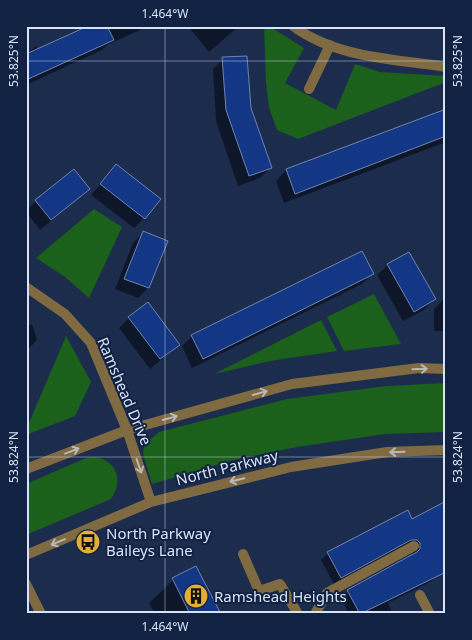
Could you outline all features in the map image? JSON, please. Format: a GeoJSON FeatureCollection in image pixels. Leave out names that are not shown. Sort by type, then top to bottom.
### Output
{"type":"FeatureCollection","features":[{"type":"Feature","properties":{"kind":"street"},"geometry":{"type":"LineString","coordinates":[[293,26],[303,33],[352,53],[446,67]]}},
{"type":"Feature","properties":{"kind":"street"},"geometry":{"type":"LineString","coordinates":[[309,89],[330,45]]}},
{"type":"Feature","properties":{"kind":"street","name":"Ramshead Drive"},"geometry":{"type":"LineString","coordinates":[[26,287],[65,314],[91,343],[127,430],[151,502]]}},
{"type":"Feature","properties":{"kind":"street"},"geometry":{"type":"LineString","coordinates":[[26,469],[127,430],[292,384],[419,368],[446,369]]}},
{"type":"Feature","properties":{"kind":"street","name":"North Parkway"},"geometry":{"type":"LineString","coordinates":[[26,555],[151,502],[291,466],[387,452],[446,450]]}},
{"type":"Feature","properties":{"kind":"street"},"geometry":{"type":"LineString","coordinates":[[315,614],[327,593],[414,546]]}},
{"type":"Feature","properties":{"kind":"street"},"geometry":{"type":"LineString","coordinates":[[243,554],[259,591],[280,584],[298,614]]}},
{"type":"Feature","properties":{"kind":"street"},"geometry":{"type":"LineString","coordinates":[[26,584],[41,614]]}},
{"type":"Feature","properties":{"kind":"street"},"geometry":{"type":"LineString","coordinates":[[420,595],[430,614]]}},
{"type":"Feature","properties":{"kind":"green space"},"geometry":{"type":"Polygon","coordinates":[[[264,26],[269,26],[304,48],[285,83],[336,110],[355,64],[380,72],[446,76],[446,82],[298,139],[277,130],[269,108],[264,26]]]}},
{"type":"Feature","properties":{"kind":"green space"},"geometry":{"type":"Polygon","coordinates":[[[94,209],[122,227],[89,298],[65,277],[36,258],[94,209]]]}},
{"type":"Feature","properties":{"kind":"green space"},"geometry":{"type":"Polygon","coordinates":[[[374,294],[401,344],[344,351],[327,317],[374,294]]]}},
{"type":"Feature","properties":{"kind":"green space"},"geometry":{"type":"Polygon","coordinates":[[[321,320],[337,351],[270,361],[214,374],[321,320]]]}},
{"type":"Feature","properties":{"kind":"green space"},"geometry":{"type":"Polygon","coordinates":[[[66,336],[91,382],[75,416],[26,435],[26,430],[66,336]]]}},
{"type":"Feature","properties":{"kind":"green space"},"geometry":{"type":"Polygon","coordinates":[[[446,383],[446,432],[385,434],[297,447],[233,460],[152,484],[143,454],[144,445],[159,432],[287,399],[386,386],[446,383]]]}},
{"type":"Feature","properties":{"kind":"green space"},"geometry":{"type":"Polygon","coordinates":[[[94,457],[108,462],[116,472],[117,485],[111,499],[26,535],[26,484],[86,458],[94,457]]]}},
{"type":"Feature","properties":{"kind":"building"},"geometry":{"type":"Polygon","coordinates":[[[88,26],[107,26],[114,40],[26,80],[26,54],[88,26]]]}},
{"type":"Feature","properties":{"kind":"building"},"geometry":{"type":"Polygon","coordinates":[[[247,56],[251,108],[272,168],[249,176],[226,110],[222,57],[247,56]]]}},
{"type":"Feature","properties":{"kind":"building"},"geometry":{"type":"Polygon","coordinates":[[[446,109],[446,136],[295,194],[286,169],[446,109]]]}},
{"type":"Feature","properties":{"kind":"building"},"geometry":{"type":"Polygon","coordinates":[[[116,164],[161,199],[145,219],[100,184],[116,164]]]}},
{"type":"Feature","properties":{"kind":"building"},"geometry":{"type":"Polygon","coordinates":[[[74,169],[90,189],[51,220],[35,200],[74,169]]]}},
{"type":"Feature","properties":{"kind":"building"},"geometry":{"type":"Polygon","coordinates":[[[143,231],[168,241],[149,288],[124,279],[143,231]]]}},
{"type":"Feature","properties":{"kind":"building"},"geometry":{"type":"Polygon","coordinates":[[[362,251],[374,274],[203,359],[191,335],[362,251]]]}},
{"type":"Feature","properties":{"kind":"building"},"geometry":{"type":"Polygon","coordinates":[[[409,252],[436,299],[414,312],[387,264],[409,252]]]}},
{"type":"Feature","properties":{"kind":"building"},"geometry":{"type":"Polygon","coordinates":[[[148,302],[180,345],[160,359],[128,317],[148,302]]]}},
{"type":"Feature","properties":{"kind":"building"},"geometry":{"type":"Polygon","coordinates":[[[446,501],[446,572],[360,614],[347,590],[417,552],[420,549],[420,543],[417,540],[411,540],[341,578],[327,552],[408,510],[412,519],[446,501]]]}},
{"type":"Feature","properties":{"kind":"building","name":"Ramshead Heights"},"geometry":{"type":"Polygon","coordinates":[[[196,566],[221,614],[190,614],[172,578],[196,566]]]}},
{"type":"Feature","properties":{"kind":"place","name":"North Parkway Baileys Lane"},"geometry":{"type":"Point","coordinates":[88,542]}},
{"type":"Feature","properties":{"kind":"place","name":"Ramshead Heights"},"geometry":{"type":"Point","coordinates":[196,596]}}]}
